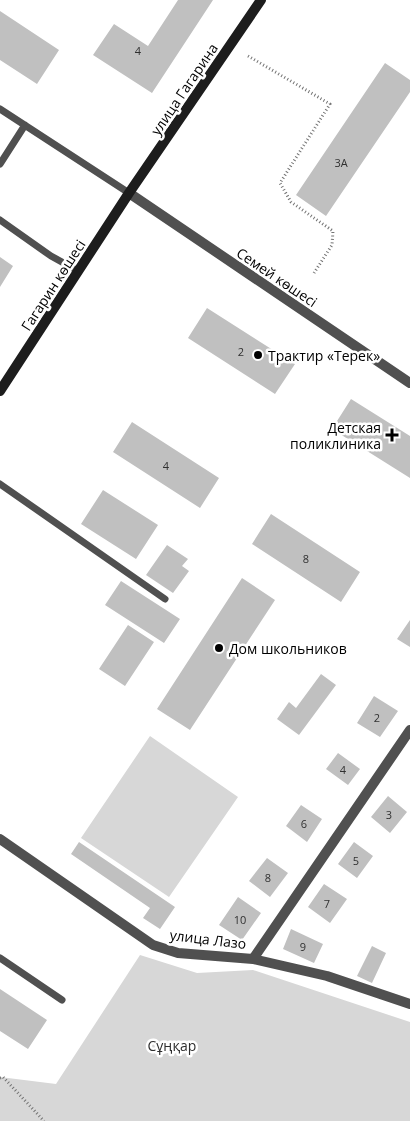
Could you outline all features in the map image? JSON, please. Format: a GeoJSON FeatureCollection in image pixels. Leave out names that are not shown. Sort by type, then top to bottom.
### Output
{"type":"FeatureCollection","features":[{"type":"Feature","properties":{"kind":"street","name":"улица Гагарина"},"geometry":{"type":"LineString","coordinates":[[129,193],[261,0]]}},
{"type":"Feature","properties":{"kind":"street","name":"Гагарин көшесі"},"geometry":{"type":"LineString","coordinates":[[0,392],[129,193]]}},
{"type":"Feature","properties":{"kind":"street","name":"Семей көшесі"},"geometry":{"type":"LineString","coordinates":[[129,193],[410,383]]}},
{"type":"Feature","properties":{"kind":"street"},"geometry":{"type":"LineString","coordinates":[[253,959],[410,730]]}},
{"type":"Feature","properties":{"kind":"street","name":"улица Лазо"},"geometry":{"type":"LineString","coordinates":[[0,839],[153,946],[178,952],[253,959],[327,976],[410,1004]]}},
{"type":"Feature","properties":{"kind":"lane"},"geometry":{"type":"LineString","coordinates":[[0,109],[129,193]]}},
{"type":"Feature","properties":{"kind":"lane"},"geometry":{"type":"LineString","coordinates":[[0,164],[25,126]]}},
{"type":"Feature","properties":{"kind":"lane"},"geometry":{"type":"LineString","coordinates":[[0,220],[51,256],[78,271]]}},
{"type":"Feature","properties":{"kind":"lane"},"geometry":{"type":"LineString","coordinates":[[0,484],[165,599]]}},
{"type":"Feature","properties":{"kind":"lane"},"geometry":{"type":"LineString","coordinates":[[0,958],[62,1000]]}},
{"type":"Feature","properties":{"kind":"path"},"geometry":{"type":"LineString","coordinates":[[248,56],[330,104],[280,183],[291,202],[333,231],[332,245],[314,273]]}},
{"type":"Feature","properties":{"kind":"path"},"geometry":{"type":"LineString","coordinates":[[0,1078],[3,1077],[44,1121]]}},
{"type":"Feature","properties":{"kind":"green space"},"geometry":{"type":"Polygon","coordinates":[[[150,736],[238,797],[169,897],[81,838],[150,736]]]}},
{"type":"Feature","properties":{"kind":"green space","name":"Сұңқар"},"geometry":{"type":"Polygon","coordinates":[[[140,955],[197,973],[253,970],[410,1022],[410,1121],[0,1121],[0,1077],[56,1084],[140,955]]]}},
{"type":"Feature","properties":{"kind":"building"},"geometry":{"type":"Polygon","coordinates":[[[178,0],[213,0],[152,93],[93,55],[114,24],[148,46],[178,0]]]}},
{"type":"Feature","properties":{"kind":"building"},"geometry":{"type":"Polygon","coordinates":[[[0,11],[59,50],[37,84],[0,60],[0,11]]]}},
{"type":"Feature","properties":{"kind":"building"},"geometry":{"type":"Polygon","coordinates":[[[385,63],[410,80],[410,92],[326,216],[296,195],[385,63]]]}},
{"type":"Feature","properties":{"kind":"building"},"geometry":{"type":"Polygon","coordinates":[[[0,257],[13,266],[0,287],[0,257]]]}},
{"type":"Feature","properties":{"kind":"building"},"geometry":{"type":"Polygon","coordinates":[[[207,308],[295,364],[275,394],[188,338],[207,308]]]}},
{"type":"Feature","properties":{"kind":"building"},"geometry":{"type":"Polygon","coordinates":[[[351,399],[410,436],[410,478],[332,429],[351,399]]]}},
{"type":"Feature","properties":{"kind":"building"},"geometry":{"type":"Polygon","coordinates":[[[132,422],[219,478],[200,508],[113,452],[132,422]]]}},
{"type":"Feature","properties":{"kind":"building"},"geometry":{"type":"Polygon","coordinates":[[[103,490],[158,525],[136,559],[81,524],[103,490]]]}},
{"type":"Feature","properties":{"kind":"building"},"geometry":{"type":"Polygon","coordinates":[[[271,514],[360,572],[341,602],[252,544],[271,514]]]}},
{"type":"Feature","properties":{"kind":"building"},"geometry":{"type":"Polygon","coordinates":[[[167,545],[188,559],[182,566],[189,571],[173,593],[146,575],[167,545]]]}},
{"type":"Feature","properties":{"kind":"building"},"geometry":{"type":"Polygon","coordinates":[[[242,578],[275,600],[190,730],[157,709],[242,578]]]}},
{"type":"Feature","properties":{"kind":"building"},"geometry":{"type":"Polygon","coordinates":[[[121,581],[180,619],[164,643],[105,605],[121,581]]]}},
{"type":"Feature","properties":{"kind":"building"},"geometry":{"type":"Polygon","coordinates":[[[410,620],[410,647],[397,639],[410,620]]]}},
{"type":"Feature","properties":{"kind":"building"},"geometry":{"type":"Polygon","coordinates":[[[128,625],[154,642],[125,686],[99,669],[128,625]]]}},
{"type":"Feature","properties":{"kind":"building"},"geometry":{"type":"Polygon","coordinates":[[[321,674],[336,685],[299,735],[277,719],[289,702],[296,708],[321,674]]]}},
{"type":"Feature","properties":{"kind":"building"},"geometry":{"type":"Polygon","coordinates":[[[374,696],[398,711],[380,737],[357,723],[374,696]]]}},
{"type":"Feature","properties":{"kind":"building"},"geometry":{"type":"Polygon","coordinates":[[[338,753],[360,769],[348,785],[326,769],[338,753]]]}},
{"type":"Feature","properties":{"kind":"building"},"geometry":{"type":"Polygon","coordinates":[[[388,796],[407,812],[390,833],[371,817],[388,796]]]}},
{"type":"Feature","properties":{"kind":"building"},"geometry":{"type":"Polygon","coordinates":[[[301,805],[322,819],[307,842],[286,826],[301,805]]]}},
{"type":"Feature","properties":{"kind":"building"},"geometry":{"type":"Polygon","coordinates":[[[79,842],[175,907],[160,929],[143,918],[150,908],[71,854],[79,842]]]}},
{"type":"Feature","properties":{"kind":"building"},"geometry":{"type":"Polygon","coordinates":[[[354,842],[373,856],[357,878],[338,864],[354,842]]]}},
{"type":"Feature","properties":{"kind":"building"},"geometry":{"type":"Polygon","coordinates":[[[267,858],[288,873],[270,897],[249,881],[267,858]]]}},
{"type":"Feature","properties":{"kind":"building"},"geometry":{"type":"Polygon","coordinates":[[[324,884],[347,899],[330,923],[308,907],[324,884]]]}},
{"type":"Feature","properties":{"kind":"building"},"geometry":{"type":"Polygon","coordinates":[[[238,897],[261,913],[242,940],[219,925],[238,897]]]}},
{"type":"Feature","properties":{"kind":"building"},"geometry":{"type":"Polygon","coordinates":[[[291,929],[323,944],[314,963],[283,949],[291,929]]]}},
{"type":"Feature","properties":{"kind":"building"},"geometry":{"type":"Polygon","coordinates":[[[372,946],[386,953],[372,983],[357,976],[372,946]]]}},
{"type":"Feature","properties":{"kind":"building"},"geometry":{"type":"Polygon","coordinates":[[[0,989],[47,1020],[28,1049],[0,1031],[0,989]]]}},
{"type":"Feature","properties":{"kind":"place","name":"Трактир «Терек»"},"geometry":{"type":"Point","coordinates":[258,355]}},
{"type":"Feature","properties":{"kind":"place","name":"Детская поликлиника"},"geometry":{"type":"Point","coordinates":[392,435]}},
{"type":"Feature","properties":{"kind":"place","name":"Дом школьников"},"geometry":{"type":"Point","coordinates":[219,648]}}]}
